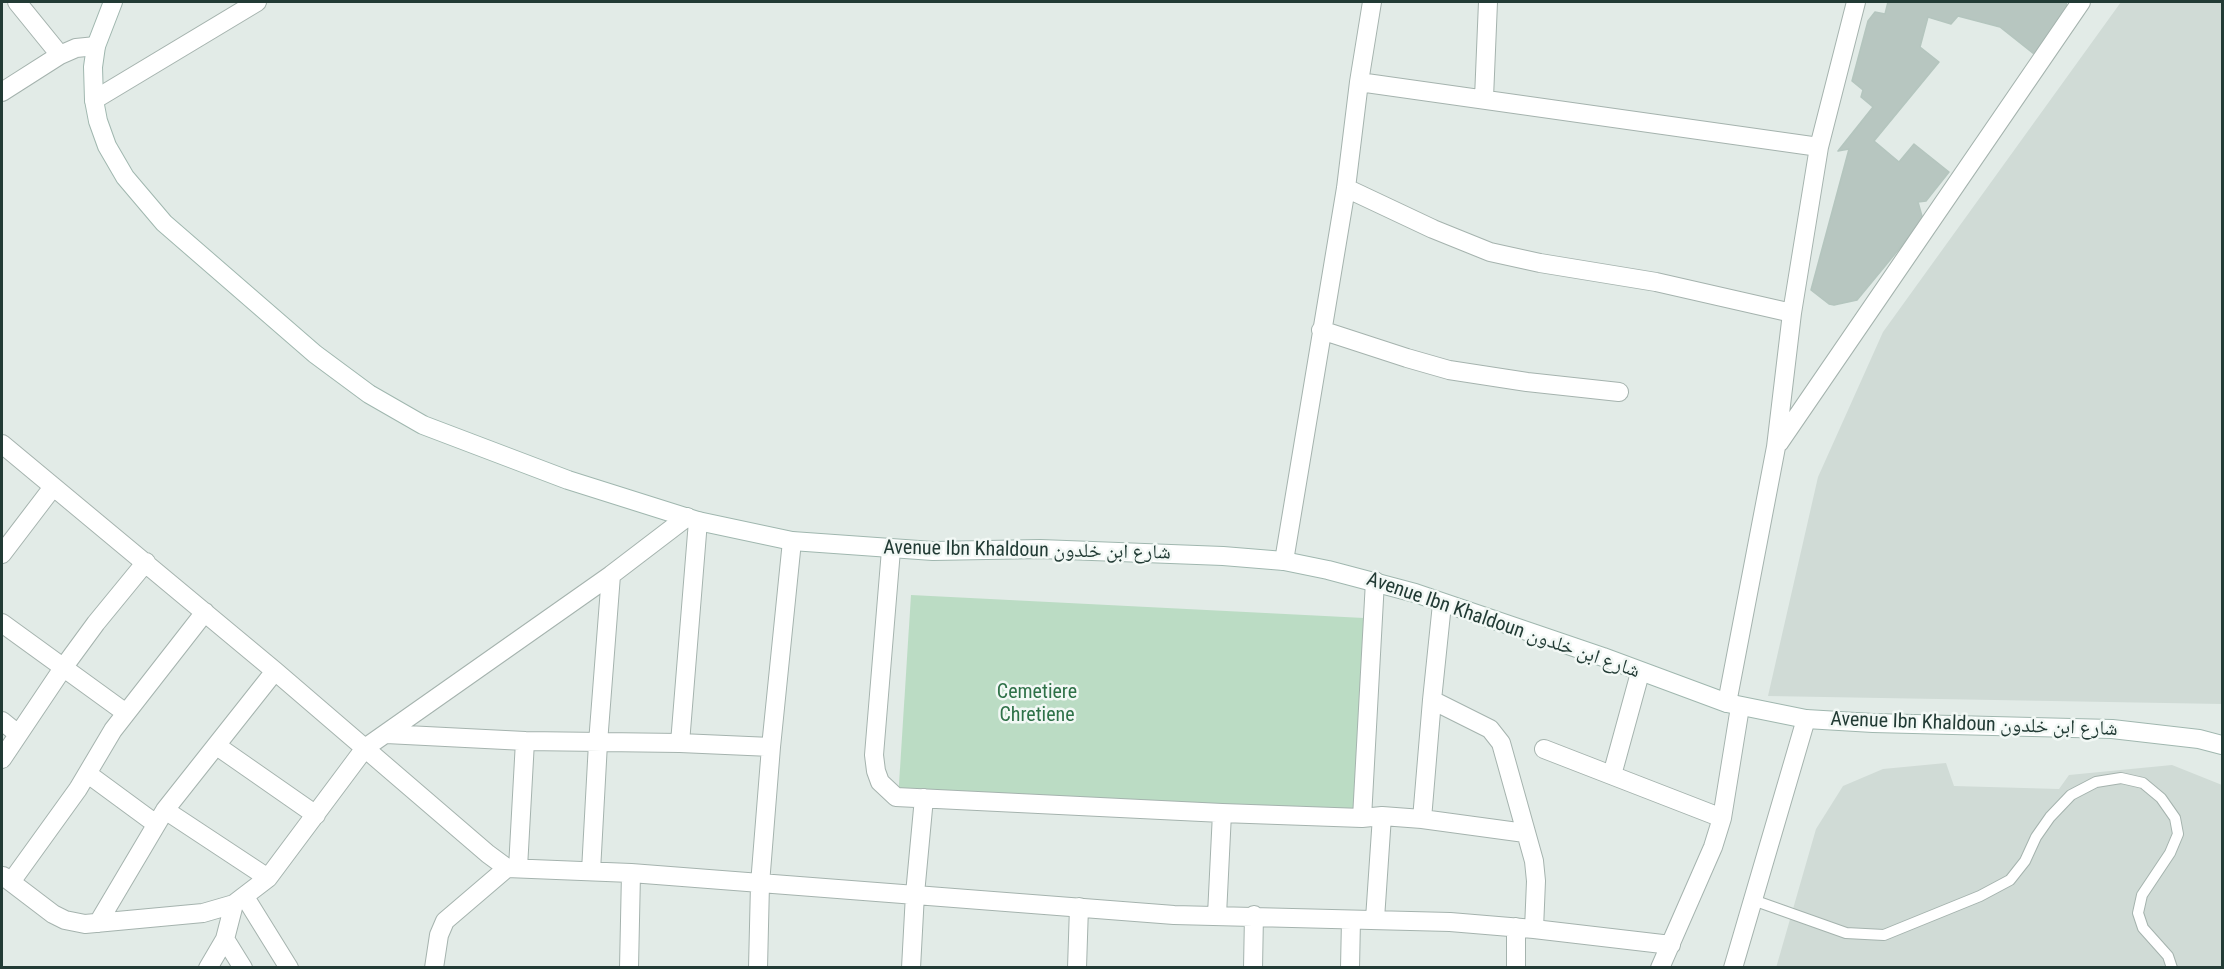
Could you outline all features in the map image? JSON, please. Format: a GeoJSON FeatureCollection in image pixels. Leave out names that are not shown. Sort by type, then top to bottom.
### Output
{"type":"FeatureCollection","features":[{"type":"Feature","properties":{"kind":"street"},"geometry":{"type":"LineString","coordinates":[[17,2],[60,55]]}},
{"type":"Feature","properties":{"kind":"street","name":"Avenue Ibn Khaldoun شارع ابن خلدون"},"geometry":{"type":"LineString","coordinates":[[113,2],[96,46],[93,83],[98,121],[107,146],[125,177],[164,223],[315,354],[351,382],[395,411],[452,437],[568,480],[692,519],[792,541],[933,552],[1040,549],[1223,556],[1284,561],[1375,581],[1603,657],[1733,705],[1806,719],[1873,723],[2112,729],[2199,739]]}},
{"type":"Feature","properties":{"kind":"street"},"geometry":{"type":"LineString","coordinates":[[94,100],[256,2]]}},
{"type":"Feature","properties":{"kind":"street"},"geometry":{"type":"LineString","coordinates":[[1284,561],[1346,188],[1372,2]]}},
{"type":"Feature","properties":{"kind":"street"},"geometry":{"type":"LineString","coordinates":[[1484,98],[1488,2]]}},
{"type":"Feature","properties":{"kind":"street"},"geometry":{"type":"LineString","coordinates":[[1660,968],[1713,847],[1722,818],[1733,705],[1776,447],[1792,313],[1820,147],[1856,2]]}},
{"type":"Feature","properties":{"kind":"street"},"geometry":{"type":"LineString","coordinates":[[1776,447],[2081,2]]}},
{"type":"Feature","properties":{"kind":"street"},"geometry":{"type":"LineString","coordinates":[[2,92],[60,55],[76,48],[96,46]]}},
{"type":"Feature","properties":{"kind":"street"},"geometry":{"type":"LineString","coordinates":[[1359,82],[1820,147]]}},
{"type":"Feature","properties":{"kind":"street"},"geometry":{"type":"LineString","coordinates":[[1346,188],[1433,229],[1490,252],[1540,263],[1656,282],[1792,313]]}},
{"type":"Feature","properties":{"kind":"street"},"geometry":{"type":"LineString","coordinates":[[1321,330],[1449,370],[1527,382],[1619,392]]}},
{"type":"Feature","properties":{"kind":"street"},"geometry":{"type":"LineString","coordinates":[[2,444],[275,670],[488,854],[513,868],[631,873],[1174,915],[1254,915],[1525,928],[1671,945]]}},
{"type":"Feature","properties":{"kind":"street"},"geometry":{"type":"LineString","coordinates":[[2,554],[53,486]]}},
{"type":"Feature","properties":{"kind":"street"},"geometry":{"type":"LineString","coordinates":[[205,612],[113,730],[88,774],[6,879],[43,908],[65,920],[85,924],[203,913],[239,901],[268,878],[365,748],[692,519]]}},
{"type":"Feature","properties":{"kind":"street"},"geometry":{"type":"LineString","coordinates":[[680,742],[692,519]]}},
{"type":"Feature","properties":{"kind":"street"},"geometry":{"type":"LineString","coordinates":[[758,968],[760,884],[792,541]]}},
{"type":"Feature","properties":{"kind":"street"},"geometry":{"type":"LineString","coordinates":[[891,550],[874,755],[880,782],[896,797],[1222,813],[1362,818],[1382,816],[1525,833]]}},
{"type":"Feature","properties":{"kind":"street"},"geometry":{"type":"LineString","coordinates":[[2,759],[63,668],[146,562]]}},
{"type":"Feature","properties":{"kind":"street"},"geometry":{"type":"LineString","coordinates":[[591,871],[611,575]]}},
{"type":"Feature","properties":{"kind":"street"},"geometry":{"type":"LineString","coordinates":[[1362,818],[1375,581]]}},
{"type":"Feature","properties":{"kind":"street"},"geometry":{"type":"LineString","coordinates":[[1422,819],[1442,604]]}},
{"type":"Feature","properties":{"kind":"street"},"geometry":{"type":"LineString","coordinates":[[2,623],[126,713]]}},
{"type":"Feature","properties":{"kind":"street"},"geometry":{"type":"LineString","coordinates":[[98,923],[160,817],[275,670]]}},
{"type":"Feature","properties":{"kind":"street"},"geometry":{"type":"LineString","coordinates":[[1612,775],[1640,672]]}},
{"type":"Feature","properties":{"kind":"street"},"geometry":{"type":"LineString","coordinates":[[1432,700],[1481,724],[1498,737],[1535,872],[1516,968]]}},
{"type":"Feature","properties":{"kind":"street"},"geometry":{"type":"LineString","coordinates":[[1733,968],[1806,719]]}},
{"type":"Feature","properties":{"kind":"street"},"geometry":{"type":"LineString","coordinates":[[2,721],[18,734]]}},
{"type":"Feature","properties":{"kind":"street"},"geometry":{"type":"LineString","coordinates":[[386,734],[525,741],[680,742],[771,747]]}},
{"type":"Feature","properties":{"kind":"street"},"geometry":{"type":"LineString","coordinates":[[2199,739],[2223,735]]}},
{"type":"Feature","properties":{"kind":"street"},"geometry":{"type":"LineString","coordinates":[[2199,739],[2223,745]]}},
{"type":"Feature","properties":{"kind":"street"},"geometry":{"type":"LineString","coordinates":[[434,968],[439,935],[445,921],[513,868],[525,741]]}},
{"type":"Feature","properties":{"kind":"street"},"geometry":{"type":"LineString","coordinates":[[216,746],[316,815]]}},
{"type":"Feature","properties":{"kind":"street"},"geometry":{"type":"LineString","coordinates":[[1544,749],[1722,818]]}},
{"type":"Feature","properties":{"kind":"street"},"geometry":{"type":"LineString","coordinates":[[88,774],[268,878]]}},
{"type":"Feature","properties":{"kind":"street"},"geometry":{"type":"LineString","coordinates":[[911,968],[924,798]]}},
{"type":"Feature","properties":{"kind":"street"},"geometry":{"type":"LineString","coordinates":[[1217,915],[1222,813]]}},
{"type":"Feature","properties":{"kind":"street"},"geometry":{"type":"LineString","coordinates":[[1375,920],[1382,816]]}},
{"type":"Feature","properties":{"kind":"street"},"geometry":{"type":"LineString","coordinates":[[629,968],[631,873]]}},
{"type":"Feature","properties":{"kind":"street"},"geometry":{"type":"LineString","coordinates":[[208,968],[225,939],[239,901]]}},
{"type":"Feature","properties":{"kind":"street"},"geometry":{"type":"LineString","coordinates":[[239,901],[289,968]]}},
{"type":"Feature","properties":{"kind":"street"},"geometry":{"type":"LineString","coordinates":[[1077,968],[1079,907]]}},
{"type":"Feature","properties":{"kind":"street"},"geometry":{"type":"LineString","coordinates":[[1253,968],[1254,915]]}},
{"type":"Feature","properties":{"kind":"street"},"geometry":{"type":"LineString","coordinates":[[1350,968],[1351,920]]}},
{"type":"Feature","properties":{"kind":"street"},"geometry":{"type":"LineString","coordinates":[[225,939],[243,968]]}},
{"type":"Feature","properties":{"kind":"lane"},"geometry":{"type":"LineString","coordinates":[[1753,900],[1846,933],[1884,934],[1980,896],[2010,880],[2025,861],[2036,837],[2050,817],[2071,795],[2096,782],[2121,778],[2143,783],[2161,798],[2175,818],[2178,834],[2170,852],[2142,895],[2138,913],[2143,928],[2168,956],[2172,968]]}},
{"type":"Feature","properties":{"kind":"shaded area"},"geometry":{"type":"Polygon","coordinates":[[[2121,2],[2222,2],[2222,704],[1768,696],[1818,477],[1883,332],[2121,2]]]}},
{"type":"Feature","properties":{"kind":"shaded area"},"geometry":{"type":"Polygon","coordinates":[[[1946,763],[1954,786],[2059,789],[2069,775],[2172,765],[2222,785],[2222,967],[1776,968],[1816,829],[1843,786],[1883,769],[1946,763]]]}},
{"type":"Feature","properties":{"kind":"green space","name":"Cemetiere Chretiene"},"geometry":{"type":"Polygon","coordinates":[[[911,595],[1364,618],[1356,822],[898,800],[911,595]]]}},
{"type":"Feature","properties":{"kind":"building"},"geometry":{"type":"Polygon","coordinates":[[[1888,2],[2066,2],[2068,12],[2034,54],[2000,27],[1958,16],[1951,24],[1928,17],[1920,47],[1939,62],[1874,141],[1899,162],[1914,144],[1949,172],[1926,201],[1918,202],[1923,220],[1857,300],[1834,305],[1829,304],[1811,290],[1849,149],[1838,151],[1873,107],[1861,97],[1863,90],[1852,81],[1868,21],[1875,12],[1885,14],[1888,2]]]}}]}
